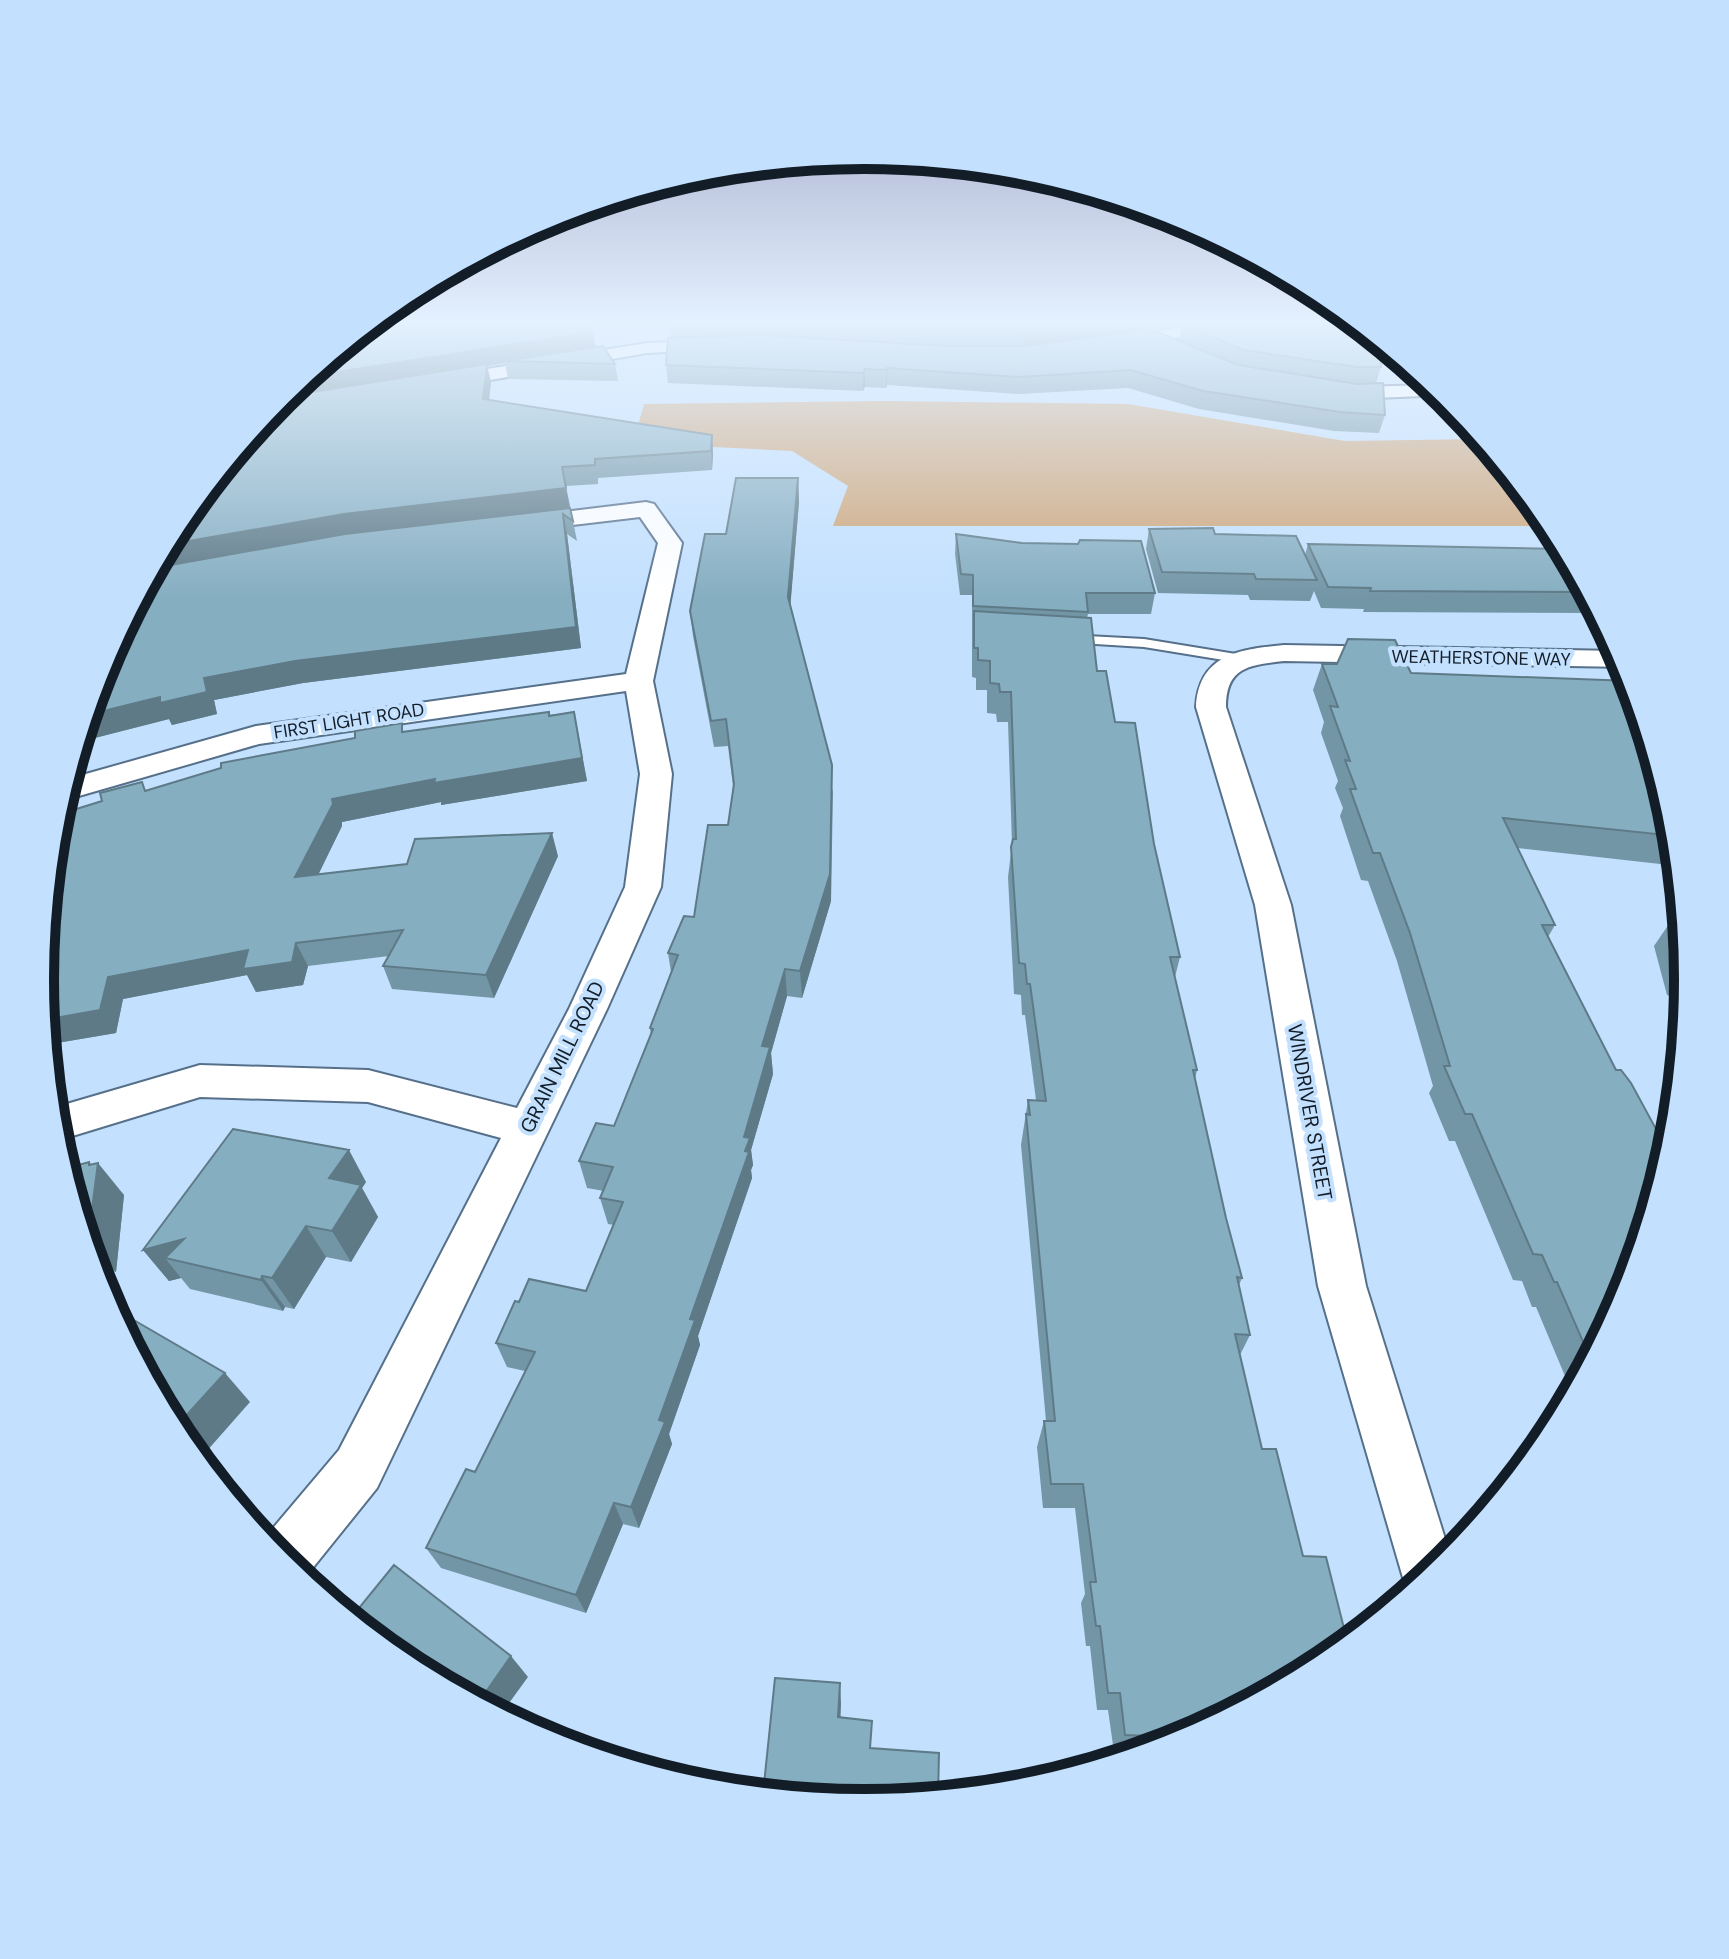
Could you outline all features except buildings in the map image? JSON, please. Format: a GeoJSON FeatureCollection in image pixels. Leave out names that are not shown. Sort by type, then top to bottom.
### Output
{"type":"FeatureCollection","features":[{"type":"Feature","properties":{"kind":"street","name":"GRAIN MILL ROAD"},"geometry":{"type":"LineString","coordinates":[[290,1552],[358,1469],[588,1009],[643,887],[656,774],[639,681],[670,543],[646,509],[491,528]]}},
{"type":"Feature","properties":{"kind":"street","name":"WEATHERSTONE WAY"},"geometry":{"type":"LineString","coordinates":[[1242,659],[1284,653],[1608,659]]}},
{"type":"Feature","properties":{"kind":"street","name":"WINDRIVER STREET"},"geometry":{"type":"LineString","coordinates":[[1242,659],[1219,674],[1211,685],[1211,707],[1273,905],[1342,1286],[1425,1565]]}},
{"type":"Feature","properties":{"kind":"street","name":"FIRST LIGHT ROAD"},"geometry":{"type":"LineString","coordinates":[[78,786],[256,735],[639,681]]}},
{"type":"Feature","properties":{"kind":"street"},"geometry":{"type":"LineString","coordinates":[[67,1121],[200,1081],[368,1086],[527,1128]]}},
{"type":"Feature","properties":{"kind":"lane"},"geometry":{"type":"LineString","coordinates":[[1051,638],[1144,643],[1242,659]]}},
{"type":"Feature","properties":{"kind":"shaded area"},"geometry":{"type":"Polygon","coordinates":[[[641,414],[1189,414],[1345,441],[1469,439],[1508,486],[1536,526],[833,526],[848,486],[792,451],[633,443],[641,414]]]}}]}
